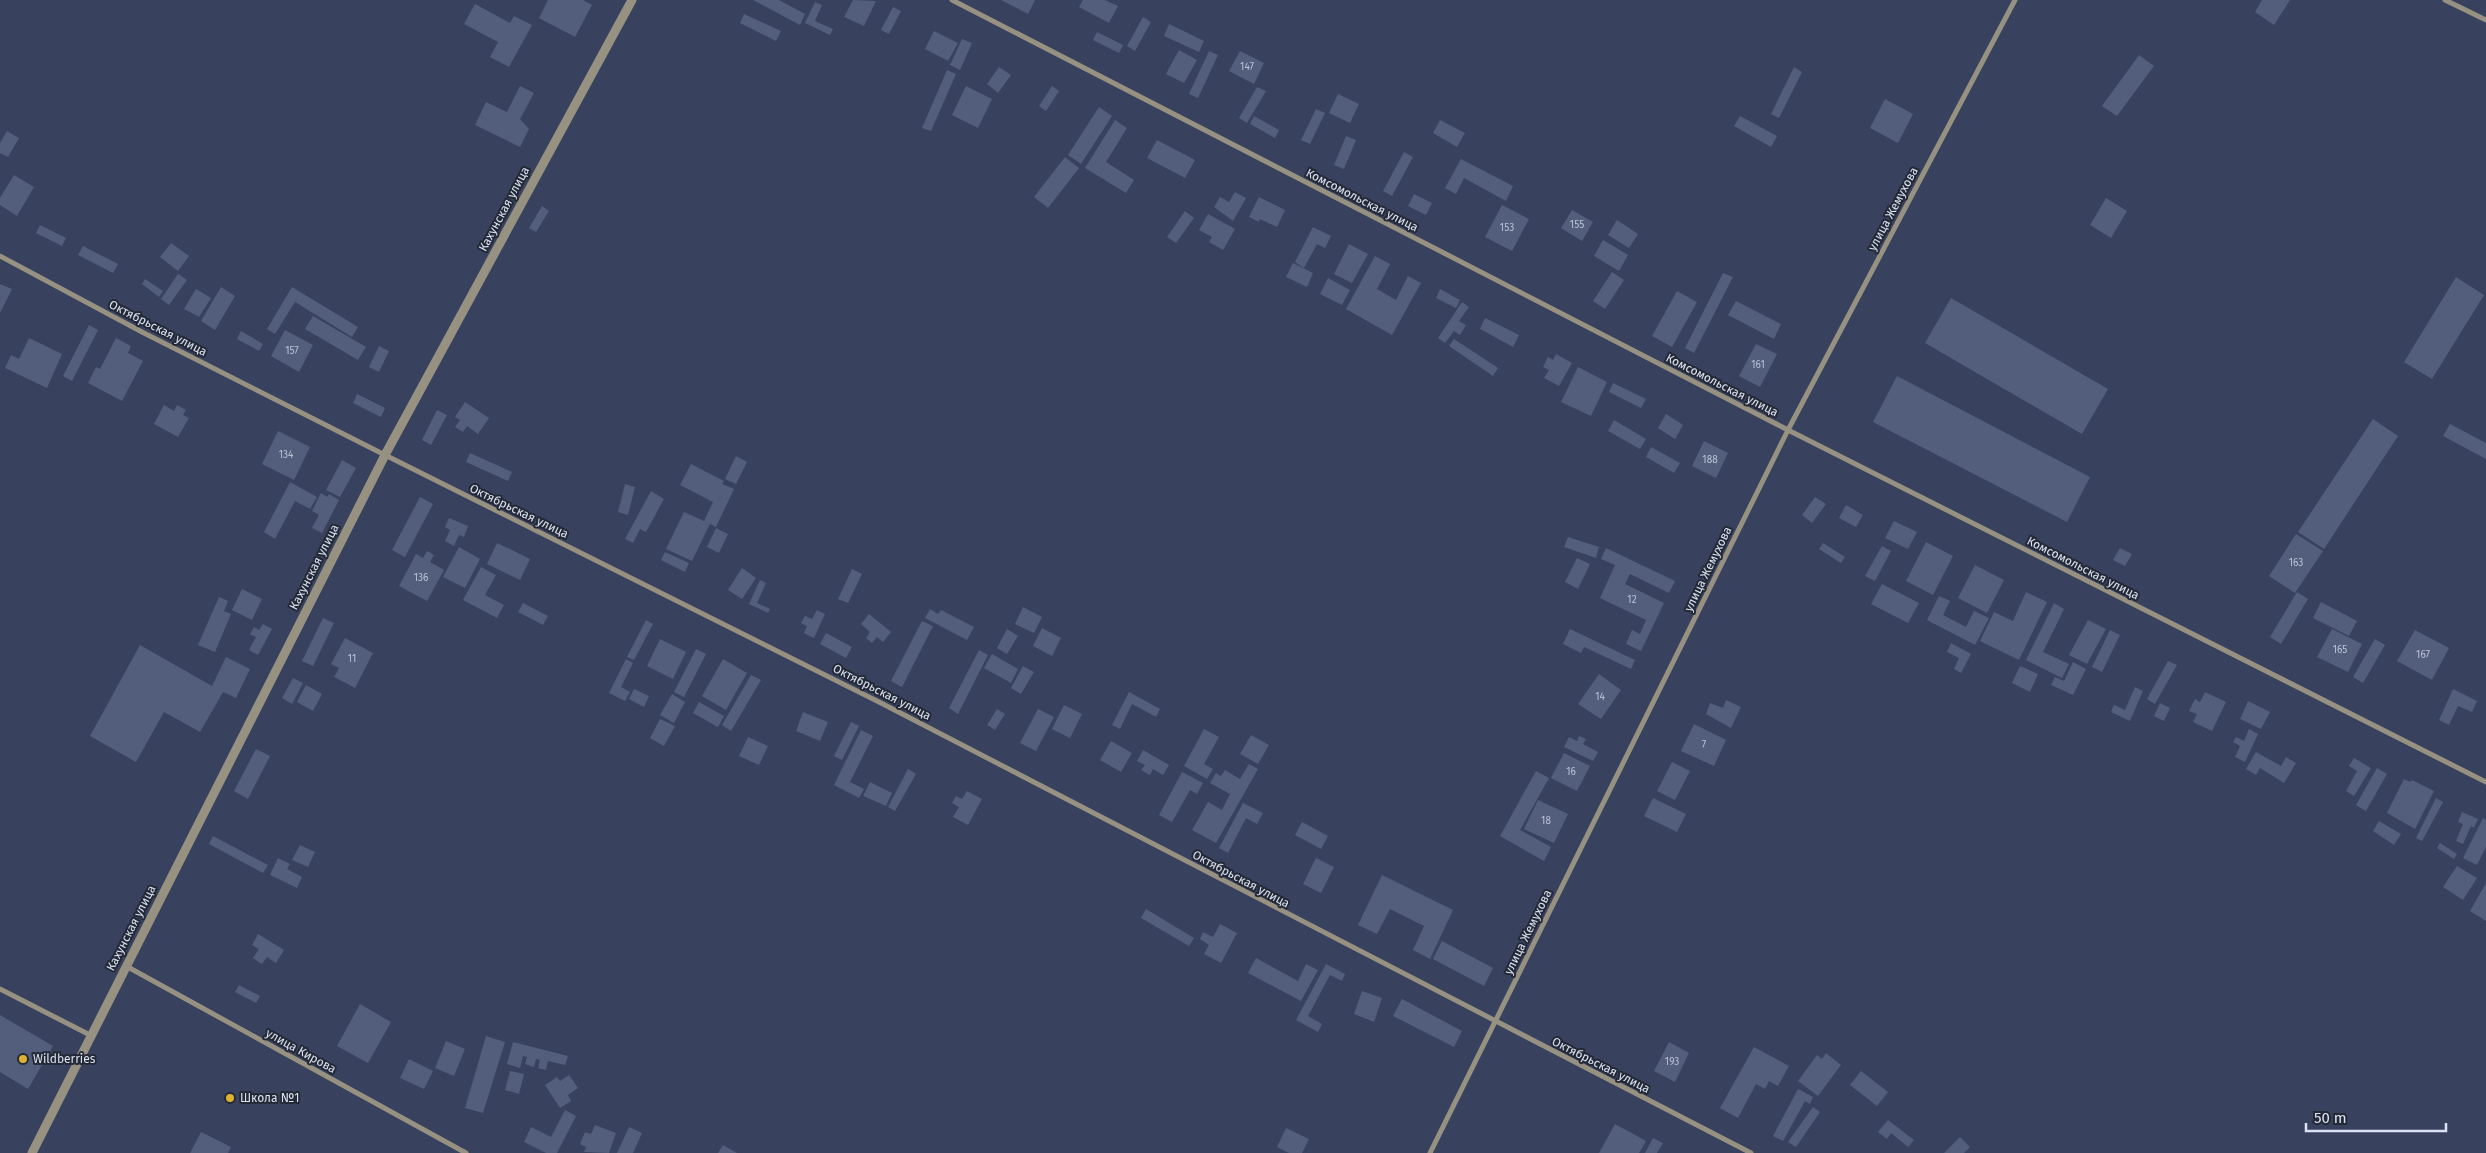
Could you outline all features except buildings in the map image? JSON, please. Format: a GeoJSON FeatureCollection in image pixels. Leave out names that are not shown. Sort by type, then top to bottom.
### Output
{"type":"FeatureCollection","features":[{"type":"Feature","properties":{"kind":"street","name":"Кахунская улица"},"geometry":{"type":"LineString","coordinates":[[32,1153],[385,455],[632,0]]}},
{"type":"Feature","properties":{"kind":"street","name":"Комсомольская улица"},"geometry":{"type":"LineString","coordinates":[[952,0],[1788,430],[2486,782]]}},
{"type":"Feature","properties":{"kind":"street","name":"улица Жемухова"},"geometry":{"type":"LineString","coordinates":[[1430,1153],[1788,430],[2015,0]]}},
{"type":"Feature","properties":{"kind":"street"},"geometry":{"type":"LineString","coordinates":[[2445,0],[2486,20]]}},
{"type":"Feature","properties":{"kind":"street","name":"Октябрьская улица"},"geometry":{"type":"LineString","coordinates":[[0,256],[142,332],[881,703],[1751,1153]]}},
{"type":"Feature","properties":{"kind":"street","name":"улица Кирова"},"geometry":{"type":"LineString","coordinates":[[126,966],[466,1153]]}},
{"type":"Feature","properties":{"kind":"street"},"geometry":{"type":"LineString","coordinates":[[0,988],[90,1035]]}},
{"type":"Feature","properties":{"kind":"place","name":"Wildberries"},"geometry":{"type":"Point","coordinates":[23,1059]}},
{"type":"Feature","properties":{"kind":"place","name":"Школа №1"},"geometry":{"type":"Point","coordinates":[230,1098]}}]}
